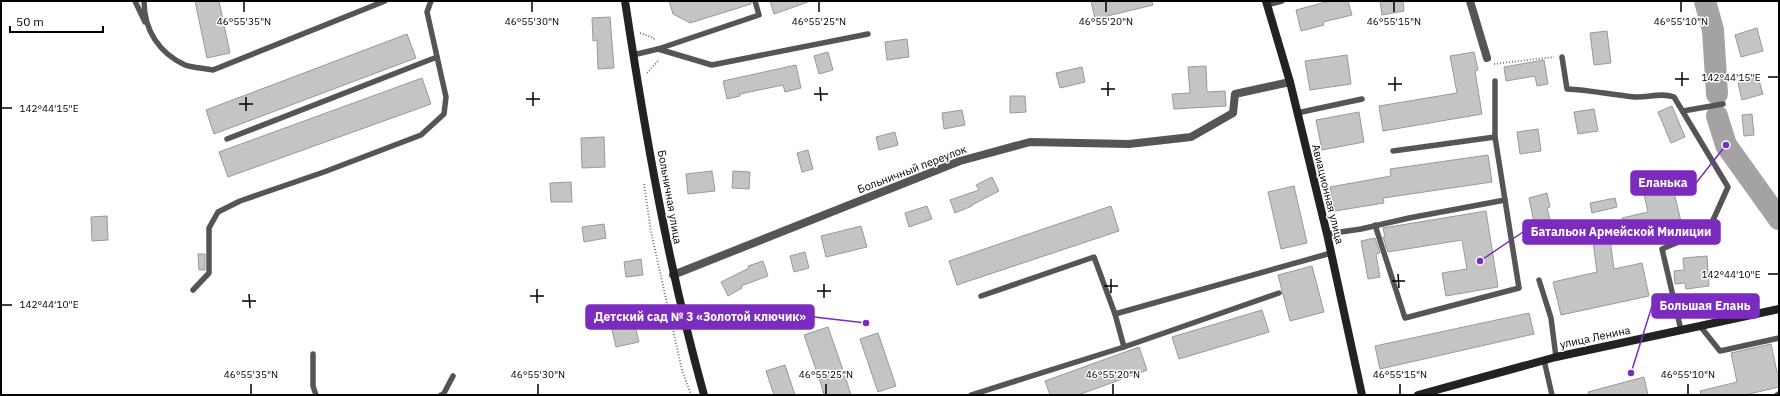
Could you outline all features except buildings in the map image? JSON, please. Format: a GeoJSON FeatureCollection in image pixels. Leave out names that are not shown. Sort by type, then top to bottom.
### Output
{"type":"FeatureCollection","features":[{"type":"Feature","properties":{"kind":"street","name":"Больничная улица"},"geometry":{"type":"LineString","coordinates":[[625,1],[633,55],[673,275],[685,327],[704,395]]}},
{"type":"Feature","properties":{"kind":"street"},"geometry":{"type":"LineString","coordinates":[[1470,1],[1487,58]]}},
{"type":"Feature","properties":{"kind":"street","name":"Авиационная улица"},"geometry":{"type":"LineString","coordinates":[[1267,3],[1290,82],[1332,253],[1362,395]]}},
{"type":"Feature","properties":{"kind":"street","name":"Больничный переулок"},"geometry":{"type":"LineString","coordinates":[[673,275],[960,161],[1030,142],[1129,144],[1191,137],[1233,113],[1235,94],[1290,82]]}},
{"type":"Feature","properties":{"kind":"street","name":"улица Ленина"},"geometry":{"type":"LineString","coordinates":[[1418,395],[1556,357],[1779,309]]}},
{"type":"Feature","properties":{"kind":"lane"},"geometry":{"type":"LineString","coordinates":[[135,1],[149,31],[164,53],[187,66],[213,70],[385,1]]}},
{"type":"Feature","properties":{"kind":"lane"},"geometry":{"type":"LineString","coordinates":[[144,1],[149,31]]}},
{"type":"Feature","properties":{"kind":"lane"},"geometry":{"type":"LineString","coordinates":[[193,290],[209,273],[209,228],[218,212],[240,201],[324,172],[421,135],[444,114],[446,97],[427,12],[431,1]]}},
{"type":"Feature","properties":{"kind":"lane"},"geometry":{"type":"LineString","coordinates":[[633,55],[657,50],[759,15],[755,1]]}},
{"type":"Feature","properties":{"kind":"lane"},"geometry":{"type":"LineString","coordinates":[[1267,3],[1282,1]]}},
{"type":"Feature","properties":{"kind":"lane"},"geometry":{"type":"LineString","coordinates":[[657,50],[712,65],[868,34]]}},
{"type":"Feature","properties":{"kind":"lane"},"geometry":{"type":"LineString","coordinates":[[1562,56],[1567,89],[1585,89],[1637,97],[1668,94],[1674,97],[1728,187],[1709,229],[1662,249],[1681,330]]}},
{"type":"Feature","properties":{"kind":"lane"},"geometry":{"type":"LineString","coordinates":[[227,139],[437,57]]}},
{"type":"Feature","properties":{"kind":"lane"},"geometry":{"type":"LineString","coordinates":[[1375,225],[1405,318],[1519,288],[1495,137],[1495,81]]}},
{"type":"Feature","properties":{"kind":"lane"},"geometry":{"type":"LineString","coordinates":[[1297,113],[1362,99]]}},
{"type":"Feature","properties":{"kind":"lane"},"geometry":{"type":"LineString","coordinates":[[1683,111],[1723,104]]}},
{"type":"Feature","properties":{"kind":"lane"},"geometry":{"type":"LineString","coordinates":[[1393,151],[1495,137]]}},
{"type":"Feature","properties":{"kind":"lane"},"geometry":{"type":"LineString","coordinates":[[1327,234],[1505,200]]}},
{"type":"Feature","properties":{"kind":"lane"},"geometry":{"type":"LineString","coordinates":[[1115,314],[1332,253]]}},
{"type":"Feature","properties":{"kind":"lane"},"geometry":{"type":"LineString","coordinates":[[981,296],[1094,257],[1115,314],[1124,347]]}},
{"type":"Feature","properties":{"kind":"lane"},"geometry":{"type":"LineString","coordinates":[[1539,280],[1551,318],[1556,357]]}},
{"type":"Feature","properties":{"kind":"lane"},"geometry":{"type":"LineString","coordinates":[[971,395],[1124,347],[1279,293]]}},
{"type":"Feature","properties":{"kind":"lane"},"geometry":{"type":"LineString","coordinates":[[1700,326],[1720,351],[1779,338]]}},
{"type":"Feature","properties":{"kind":"lane"},"geometry":{"type":"LineString","coordinates":[[313,354],[313,386],[316,395]]}},
{"type":"Feature","properties":{"kind":"lane"},"geometry":{"type":"LineString","coordinates":[[1544,360],[1552,395]]}},
{"type":"Feature","properties":{"kind":"lane"},"geometry":{"type":"LineString","coordinates":[[441,395],[453,376]]}},
{"type":"Feature","properties":{"kind":"path"},"geometry":{"type":"LineString","coordinates":[[640,28],[640,34],[654,38],[657,50],[658,61],[647,73],[648,80]]}},
{"type":"Feature","properties":{"kind":"path"},"geometry":{"type":"LineString","coordinates":[[1487,58],[1491,64],[1562,56]]}},
{"type":"Feature","properties":{"kind":"waterway"},"geometry":{"type":"LineString","coordinates":[[1705,1],[1713,30],[1717,94]]}},
{"type":"Feature","properties":{"kind":"waterway"},"geometry":{"type":"LineString","coordinates":[[1717,116],[1726,145],[1779,219]]}},
{"type":"Feature","properties":{"kind":"place","name":"Еланька"},"geometry":{"type":"Point","coordinates":[1726,145]}},
{"type":"Feature","properties":{"kind":"place","name":"Батальон Армейской Милиции"},"geometry":{"type":"Point","coordinates":[1480,261]}},
{"type":"Feature","properties":{"kind":"place","name":"Детский сад № 3 «Золотой ключик»"},"geometry":{"type":"Point","coordinates":[866,323]}},
{"type":"Feature","properties":{"kind":"place","name":"Большая Елань"},"geometry":{"type":"Point","coordinates":[1631,373]}}]}
